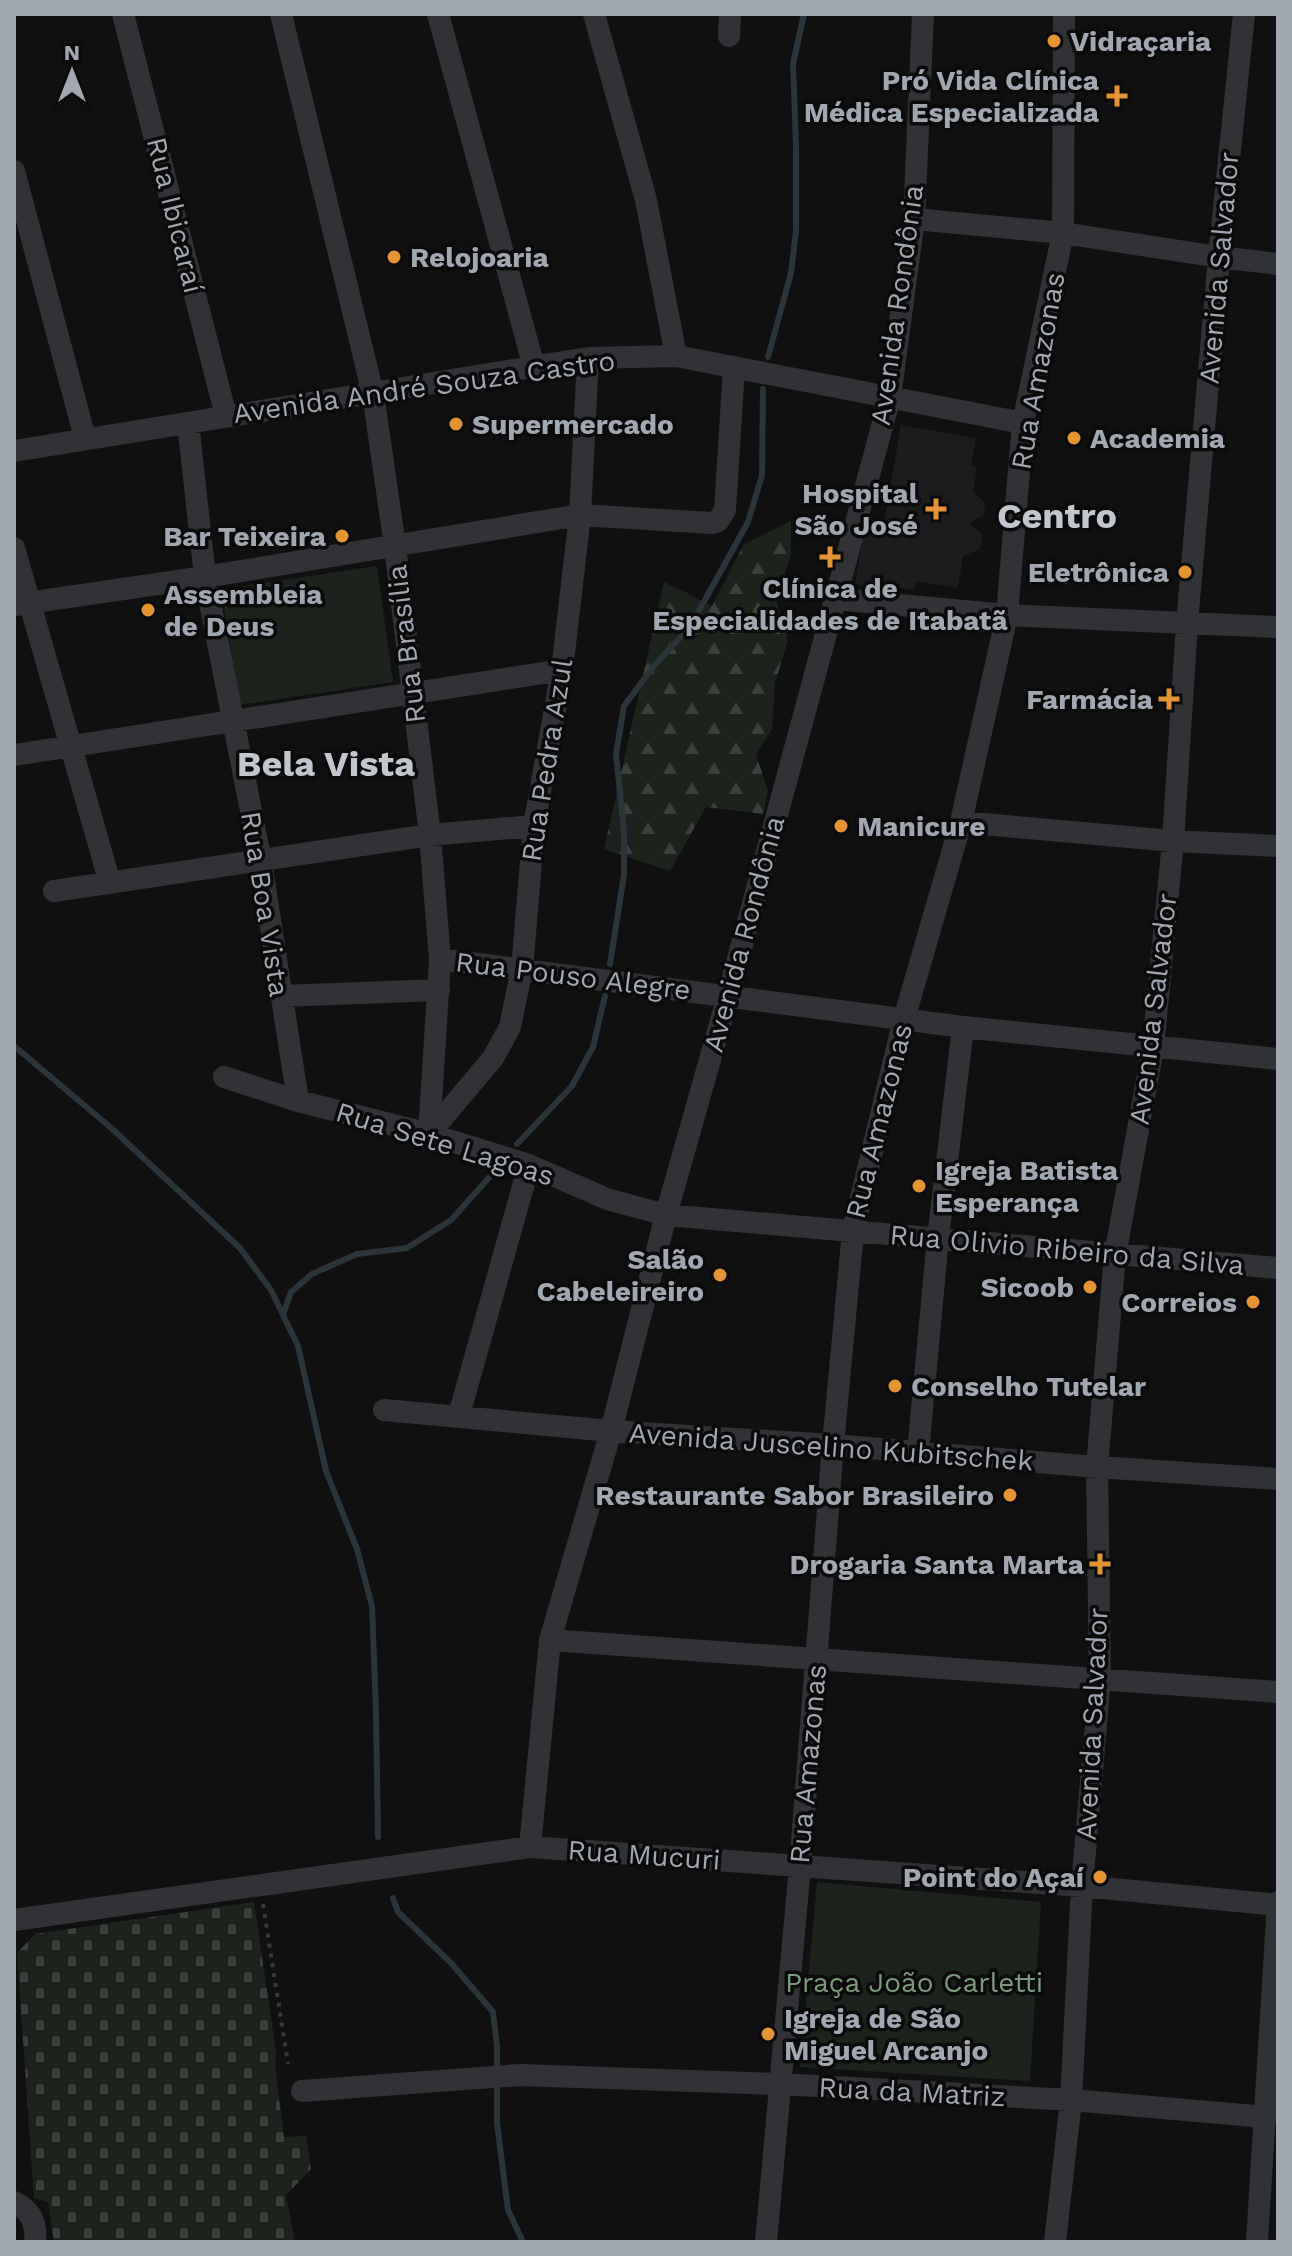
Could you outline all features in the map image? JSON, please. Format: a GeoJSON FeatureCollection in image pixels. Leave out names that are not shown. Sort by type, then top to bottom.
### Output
{"type":"FeatureCollection","features":[{"type":"Feature","properties":{"kind":"street","name":"Rua Ibicaraí"},"geometry":{"type":"LineString","coordinates":[[123,14],[226,416]]}},
{"type":"Feature","properties":{"kind":"street","name":"Rua Brasília"},"geometry":{"type":"LineString","coordinates":[[281,14],[373,394],[395,546],[430,835],[440,959],[429,1134]]}},
{"type":"Feature","properties":{"kind":"street"},"geometry":{"type":"LineString","coordinates":[[438,14],[534,367]]}},
{"type":"Feature","properties":{"kind":"street"},"geometry":{"type":"LineString","coordinates":[[594,14],[646,200],[676,356]]}},
{"type":"Feature","properties":{"kind":"street","name":"Avenida Rondônia"},"geometry":{"type":"LineString","coordinates":[[530,1847],[550,1640],[611,1431],[666,1215],[890,397],[914,219],[923,14]]}},
{"type":"Feature","properties":{"kind":"street","name":"Rua Amazonas"},"geometry":{"type":"LineString","coordinates":[[766,2242],[853,1231],[904,1019],[961,822],[1007,615],[1023,423],[1063,233],[1064,14]]}},
{"type":"Feature","properties":{"kind":"street","name":"Avenida Salvador"},"geometry":{"type":"LineString","coordinates":[[1055,2242],[1071,2100],[1082,1886],[1100,1678],[1097,1467],[1115,1255],[1153,1048],[1173,841],[1187,623],[1219,257],[1244,14]]}},
{"type":"Feature","properties":{"kind":"street"},"geometry":{"type":"LineString","coordinates":[[14,171],[85,438]]}},
{"type":"Feature","properties":{"kind":"street"},"geometry":{"type":"LineString","coordinates":[[914,219],[1063,233],[1278,264]]}},
{"type":"Feature","properties":{"kind":"street","name":"Avenida André Souza Castro"},"geometry":{"type":"LineString","coordinates":[[14,451],[588,358],[676,356],[1023,423]]}},
{"type":"Feature","properties":{"kind":"street","name":"Rua Pedra Azul"},"geometry":{"type":"LineString","coordinates":[[429,1134],[493,1058],[510,1027],[522,969],[534,826],[562,670],[580,515],[588,358]]}},
{"type":"Feature","properties":{"kind":"street"},"geometry":{"type":"LineString","coordinates":[[21,604],[580,515],[712,523],[718,521],[725,510],[734,367]]}},
{"type":"Feature","properties":{"kind":"street","name":"Rua Boa Vista"},"geometry":{"type":"LineString","coordinates":[[188,423],[205,577],[261,862],[298,1101]]}},
{"type":"Feature","properties":{"kind":"street"},"geometry":{"type":"LineString","coordinates":[[14,548],[21,604],[69,745],[110,883]]}},
{"type":"Feature","properties":{"kind":"street"},"geometry":{"type":"LineString","coordinates":[[835,599],[1007,615],[1278,627]]}},
{"type":"Feature","properties":{"kind":"street"},"geometry":{"type":"LineString","coordinates":[[14,755],[562,670]]}},
{"type":"Feature","properties":{"kind":"street"},"geometry":{"type":"LineString","coordinates":[[961,822],[1173,841],[1278,846]]}},
{"type":"Feature","properties":{"kind":"street"},"geometry":{"type":"LineString","coordinates":[[54,891],[430,835],[534,826]]}},
{"type":"Feature","properties":{"kind":"street","name":"Rua Pouso Alegre"},"geometry":{"type":"LineString","coordinates":[[440,959],[963,1027],[1278,1059]]}},
{"type":"Feature","properties":{"kind":"street"},"geometry":{"type":"LineString","coordinates":[[281,996],[439,990]]}},
{"type":"Feature","properties":{"kind":"street"},"geometry":{"type":"LineString","coordinates":[[918,1452],[938,1238],[963,1027]]}},
{"type":"Feature","properties":{"kind":"street","name":"Rua Sete Lagoas"},"geometry":{"type":"LineString","coordinates":[[224,1077],[298,1101],[429,1134],[529,1165],[607,1199],[666,1215]]}},
{"type":"Feature","properties":{"kind":"street"},"geometry":{"type":"LineString","coordinates":[[459,1415],[529,1165]]}},
{"type":"Feature","properties":{"kind":"street","name":"Rua Olivio Ribeiro da Silva"},"geometry":{"type":"LineString","coordinates":[[666,1215],[1278,1268]]}},
{"type":"Feature","properties":{"kind":"street","name":"Avenida Juscelino Kubitschek"},"geometry":{"type":"LineString","coordinates":[[384,1410],[611,1431],[1278,1479]]}},
{"type":"Feature","properties":{"kind":"street"},"geometry":{"type":"LineString","coordinates":[[550,1640],[1278,1692]]}},
{"type":"Feature","properties":{"kind":"street","name":"Rua Mucuri"},"geometry":{"type":"LineString","coordinates":[[14,1920],[530,1847],[1082,1886],[1278,1904]]}},
{"type":"Feature","properties":{"kind":"street"},"geometry":{"type":"LineString","coordinates":[[1257,2242],[1278,1904]]}},
{"type":"Feature","properties":{"kind":"street","name":"Rua da Matriz"},"geometry":{"type":"LineString","coordinates":[[302,2091],[510,2076],[779,2084],[1071,2100],[1266,2117]]}},
{"type":"Feature","properties":{"kind":"street"},"geometry":{"type":"LineString","coordinates":[[14,2202],[27,2211],[33,2220],[35,2242]]}},
{"type":"Feature","properties":{"kind":"path"},"geometry":{"type":"LineString","coordinates":[[260,1885],[288,2064]]}},
{"type":"Feature","properties":{"kind":"shaded area","name":"Hospital São José"},"geometry":{"type":"Polygon","coordinates":[[[901,425],[976,438],[971,466],[977,467],[973,491],[985,503],[984,515],[972,521],[971,525],[983,535],[980,549],[963,556],[958,588],[916,581],[914,590],[855,584],[866,521],[884,523],[901,425]]]}},
{"type":"Feature","properties":{"kind":"green space"},"geometry":{"type":"Polygon","coordinates":[[[791,521],[791,555],[776,599],[788,640],[775,683],[772,729],[756,754],[768,791],[763,814],[706,807],[670,871],[604,849],[664,582],[712,606],[744,544],[791,521]]]}},
{"type":"Feature","properties":{"kind":"green space"},"geometry":{"type":"Polygon","coordinates":[[[377,566],[393,682],[240,705],[221,589],[377,566]]]}},
{"type":"Feature","properties":{"kind":"green space","name":"Praça João Carletti"},"geometry":{"type":"Polygon","coordinates":[[[817,1882],[1041,1902],[1030,2081],[800,2067],[817,1882]]]}},
{"type":"Feature","properties":{"kind":"green space"},"geometry":{"type":"Polygon","coordinates":[[[254,1902],[276,2052],[284,2137],[306,2136],[311,2169],[286,2195],[295,2242],[54,2242],[48,2202],[34,2198],[17,1953],[35,1934],[254,1902]]]}},
{"type":"Feature","properties":{"kind":"waterway"},"geometry":{"type":"LineString","coordinates":[[768,357],[791,273],[796,231],[793,64],[804,14]]}},
{"type":"Feature","properties":{"kind":"waterway"},"geometry":{"type":"LineString","coordinates":[[610,964],[624,875],[624,831],[616,754],[624,706],[653,667],[690,627],[748,522],[762,475],[763,389]]}},
{"type":"Feature","properties":{"kind":"waterway"},"geometry":{"type":"LineString","coordinates":[[517,1144],[572,1086],[593,1047],[605,996]]}},
{"type":"Feature","properties":{"kind":"waterway"},"geometry":{"type":"LineString","coordinates":[[14,1046],[109,1126],[240,1248],[271,1290],[298,1346],[326,1471],[357,1549],[372,1606],[378,1837]]}},
{"type":"Feature","properties":{"kind":"waterway"},"geometry":{"type":"LineString","coordinates":[[283,1315],[291,1292],[312,1274],[357,1254],[407,1248],[451,1220],[495,1171]]}},
{"type":"Feature","properties":{"kind":"waterway"},"geometry":{"type":"LineString","coordinates":[[393,1898],[398,1912],[451,1963],[493,2012],[497,2071]]}},
{"type":"Feature","properties":{"kind":"waterway"},"geometry":{"type":"LineString","coordinates":[[497,2083],[497,2123],[508,2210],[523,2242]]}},
{"type":"Feature","properties":{"kind":"place","name":"Vidraçaria"},"geometry":{"type":"Point","coordinates":[1054,41]}},
{"type":"Feature","properties":{"kind":"place","name":"Pró Vida Clínica Médica Especializada"},"geometry":{"type":"Point","coordinates":[1117,96]}},
{"type":"Feature","properties":{"kind":"place","name":"Relojoaria"},"geometry":{"type":"Point","coordinates":[394,257]}},
{"type":"Feature","properties":{"kind":"place","name":"Supermercado"},"geometry":{"type":"Point","coordinates":[456,424]}},
{"type":"Feature","properties":{"kind":"place","name":"Academia"},"geometry":{"type":"Point","coordinates":[1074,438]}},
{"type":"Feature","properties":{"kind":"place","name":"Hospital São José"},"geometry":{"type":"Point","coordinates":[936,509]}},
{"type":"Feature","properties":{"kind":"place","name":"Bar Teixeira"},"geometry":{"type":"Point","coordinates":[342,536]}},
{"type":"Feature","properties":{"kind":"place","name":"Clínica de Especialidades de Itabatã"},"geometry":{"type":"Point","coordinates":[830,557]}},
{"type":"Feature","properties":{"kind":"place","name":"Eletrônica"},"geometry":{"type":"Point","coordinates":[1185,572]}},
{"type":"Feature","properties":{"kind":"place","name":"Assembleia de Deus"},"geometry":{"type":"Point","coordinates":[148,610]}},
{"type":"Feature","properties":{"kind":"place","name":"Farmácia"},"geometry":{"type":"Point","coordinates":[1169,699]}},
{"type":"Feature","properties":{"kind":"place","name":"Manicure"},"geometry":{"type":"Point","coordinates":[841,826]}},
{"type":"Feature","properties":{"kind":"place","name":"Igreja Batista Esperança"},"geometry":{"type":"Point","coordinates":[919,1186]}},
{"type":"Feature","properties":{"kind":"place","name":"Salão Cabeleireiro"},"geometry":{"type":"Point","coordinates":[720,1275]}},
{"type":"Feature","properties":{"kind":"place","name":"Sicoob"},"geometry":{"type":"Point","coordinates":[1090,1287]}},
{"type":"Feature","properties":{"kind":"place","name":"Correios"},"geometry":{"type":"Point","coordinates":[1253,1302]}},
{"type":"Feature","properties":{"kind":"place","name":"Conselho Tutelar"},"geometry":{"type":"Point","coordinates":[895,1386]}},
{"type":"Feature","properties":{"kind":"place","name":"Restaurante Sabor Brasileiro"},"geometry":{"type":"Point","coordinates":[1010,1495]}},
{"type":"Feature","properties":{"kind":"place","name":"Drogaria Santa Marta"},"geometry":{"type":"Point","coordinates":[1100,1564]}},
{"type":"Feature","properties":{"kind":"place","name":"Point do Açaí"},"geometry":{"type":"Point","coordinates":[1100,1877]}},
{"type":"Feature","properties":{"kind":"place","name":"Igreja de São Miguel Arcanjo"},"geometry":{"type":"Point","coordinates":[768,2034]}},
{"type":"Feature","properties":{"kind":"district","name":"Centro"},"geometry":{"type":"Point","coordinates":[1057,516]}},
{"type":"Feature","properties":{"kind":"district","name":"Bela Vista"},"geometry":{"type":"Point","coordinates":[326,764]}}]}
